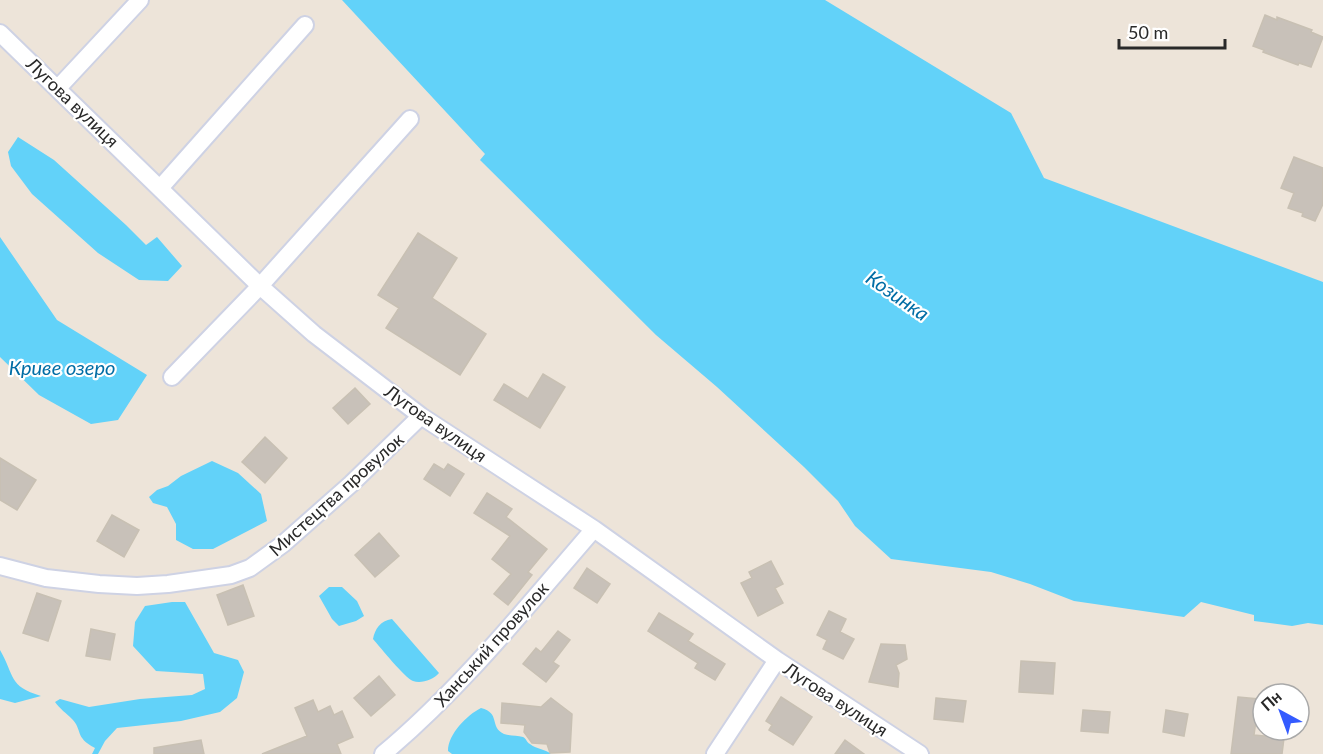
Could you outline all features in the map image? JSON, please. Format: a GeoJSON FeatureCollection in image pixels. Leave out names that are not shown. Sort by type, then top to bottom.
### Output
{"type":"FeatureCollection","features":[{"type":"Feature","properties":{"kind":"street"},"geometry":{"type":"LineString","coordinates":[[58,88],[140,0]]}},
{"type":"Feature","properties":{"kind":"street"},"geometry":{"type":"LineString","coordinates":[[161,187],[305,25]]}},
{"type":"Feature","properties":{"kind":"street","name":"Лугова вулиця"},"geometry":{"type":"LineString","coordinates":[[0,33],[260,285],[314,334],[421,416],[594,529],[777,660],[920,754]]}},
{"type":"Feature","properties":{"kind":"street"},"geometry":{"type":"LineString","coordinates":[[172,377],[260,285],[410,119]]}},
{"type":"Feature","properties":{"kind":"street","name":"Мистецтва провулок"},"geometry":{"type":"LineString","coordinates":[[0,566],[46,578],[136,586],[168,584],[231,574],[250,568],[283,544],[351,484],[421,416]]}},
{"type":"Feature","properties":{"kind":"street","name":"Ханський провулок"},"geometry":{"type":"LineString","coordinates":[[383,754],[411,731],[442,699],[594,529]]}},
{"type":"Feature","properties":{"kind":"street"},"geometry":{"type":"LineString","coordinates":[[715,754],[777,660]]}},
{"type":"Feature","properties":{"kind":"water","name":"Козинка"},"geometry":{"type":"Polygon","coordinates":[[[342,0],[825,0],[1011,113],[1044,178],[1323,282],[1323,625],[1308,623],[1292,626],[1254,621],[1254,615],[1201,602],[1184,617],[1074,601],[991,572],[891,559],[855,526],[838,501],[804,467],[656,335],[480,160],[485,154],[342,0]]]}},
{"type":"Feature","properties":{"kind":"water"},"geometry":{"type":"Polygon","coordinates":[[[18,137],[54,160],[146,245],[157,237],[182,266],[168,281],[139,280],[98,253],[32,194],[11,166],[8,152],[18,137]]]}},
{"type":"Feature","properties":{"kind":"water","name":"Криве озеро"},"geometry":{"type":"Polygon","coordinates":[[[0,237],[57,320],[147,375],[118,420],[91,424],[39,395],[0,357],[0,237]]]}},
{"type":"Feature","properties":{"kind":"water"},"geometry":{"type":"Polygon","coordinates":[[[212,461],[238,473],[261,494],[267,521],[213,549],[193,549],[176,540],[176,524],[167,507],[153,503],[149,497],[181,476],[212,461]]]}},
{"type":"Feature","properties":{"kind":"water"},"geometry":{"type":"Polygon","coordinates":[[[329,587],[342,587],[357,601],[364,616],[339,626],[332,619],[319,596],[329,587]]]}},
{"type":"Feature","properties":{"kind":"water"},"geometry":{"type":"Polygon","coordinates":[[[185,602],[214,653],[238,660],[244,672],[237,698],[220,712],[181,721],[117,728],[105,741],[98,754],[92,754],[95,748],[81,737],[75,723],[55,702],[60,699],[89,707],[140,699],[192,695],[205,689],[203,674],[156,671],[133,646],[135,622],[145,606],[185,602]]]}},
{"type":"Feature","properties":{"kind":"water"},"geometry":{"type":"Polygon","coordinates":[[[392,619],[439,673],[423,682],[416,682],[398,668],[373,639],[379,626],[392,619]]]}},
{"type":"Feature","properties":{"kind":"water"},"geometry":{"type":"Polygon","coordinates":[[[0,650],[17,684],[41,696],[15,703],[0,699],[0,650]]]}},
{"type":"Feature","properties":{"kind":"water"},"geometry":{"type":"Polygon","coordinates":[[[481,708],[491,713],[497,728],[504,734],[523,737],[532,746],[551,754],[452,754],[448,751],[451,738],[464,720],[481,708]]]}},
{"type":"Feature","properties":{"kind":"building"},"geometry":{"type":"Polygon","coordinates":[[[1265,15],[1312,30],[1311,32],[1323,37],[1311,67],[1299,63],[1298,65],[1253,46],[1265,15]]]}},
{"type":"Feature","properties":{"kind":"building"},"geometry":{"type":"Polygon","coordinates":[[[1294,157],[1323,168],[1323,204],[1315,221],[1302,216],[1303,213],[1288,208],[1294,193],[1281,188],[1294,157]]]}},
{"type":"Feature","properties":{"kind":"building"},"geometry":{"type":"Polygon","coordinates":[[[418,233],[457,258],[432,298],[486,334],[460,375],[386,328],[399,308],[378,295],[418,233]]]}},
{"type":"Feature","properties":{"kind":"building"},"geometry":{"type":"Polygon","coordinates":[[[543,374],[565,387],[540,428],[494,400],[504,384],[528,399],[543,374]]]}},
{"type":"Feature","properties":{"kind":"building"},"geometry":{"type":"Polygon","coordinates":[[[355,388],[370,404],[348,424],[333,408],[355,388]]]}},
{"type":"Feature","properties":{"kind":"building"},"geometry":{"type":"Polygon","coordinates":[[[265,437],[287,458],[265,483],[242,462],[265,437]]]}},
{"type":"Feature","properties":{"kind":"building"},"geometry":{"type":"Polygon","coordinates":[[[0,458],[36,480],[17,510],[0,500],[0,458]]]}},
{"type":"Feature","properties":{"kind":"building"},"geometry":{"type":"Polygon","coordinates":[[[434,464],[444,470],[448,464],[464,474],[450,496],[424,479],[434,464]]]}},
{"type":"Feature","properties":{"kind":"building"},"geometry":{"type":"Polygon","coordinates":[[[487,493],[512,509],[506,517],[547,549],[528,572],[532,575],[508,605],[494,594],[511,574],[492,559],[510,536],[474,513],[487,493]]]}},
{"type":"Feature","properties":{"kind":"building"},"geometry":{"type":"Polygon","coordinates":[[[112,515],[139,530],[124,557],[97,541],[112,515]]]}},
{"type":"Feature","properties":{"kind":"building"},"geometry":{"type":"Polygon","coordinates":[[[379,533],[399,556],[375,577],[355,555],[379,533]]]}},
{"type":"Feature","properties":{"kind":"building"},"geometry":{"type":"Polygon","coordinates":[[[771,561],[783,584],[775,588],[783,603],[758,616],[741,583],[752,578],[749,572],[771,561]]]}},
{"type":"Feature","properties":{"kind":"building"},"geometry":{"type":"Polygon","coordinates":[[[587,568],[610,584],[597,603],[574,588],[587,568]]]}},
{"type":"Feature","properties":{"kind":"building"},"geometry":{"type":"Polygon","coordinates":[[[243,585],[254,616],[228,625],[217,595],[243,585]]]}},
{"type":"Feature","properties":{"kind":"building"},"geometry":{"type":"Polygon","coordinates":[[[37,593],[61,601],[48,641],[23,633],[37,593]]]}},
{"type":"Feature","properties":{"kind":"building"},"geometry":{"type":"Polygon","coordinates":[[[829,611],[846,619],[840,632],[854,639],[843,659],[823,649],[827,640],[817,635],[829,611]]]}},
{"type":"Feature","properties":{"kind":"building"},"geometry":{"type":"Polygon","coordinates":[[[659,613],[693,634],[688,641],[725,664],[715,680],[695,668],[698,663],[648,631],[659,613]]]}},
{"type":"Feature","properties":{"kind":"building"},"geometry":{"type":"Polygon","coordinates":[[[91,629],[115,634],[110,660],[86,656],[91,629]]]}},
{"type":"Feature","properties":{"kind":"building"},"geometry":{"type":"Polygon","coordinates":[[[558,631],[570,640],[553,662],[559,666],[546,682],[523,664],[536,648],[541,652],[558,631]]]}},
{"type":"Feature","properties":{"kind":"building"},"geometry":{"type":"Polygon","coordinates":[[[881,644],[905,645],[907,659],[896,665],[899,673],[898,687],[869,682],[881,644]]]}},
{"type":"Feature","properties":{"kind":"building"},"geometry":{"type":"Polygon","coordinates":[[[1021,661],[1055,663],[1053,694],[1019,692],[1021,661]]]}},
{"type":"Feature","properties":{"kind":"building"},"geometry":{"type":"Polygon","coordinates":[[[379,676],[395,695],[371,716],[354,698],[379,676]]]}},
{"type":"Feature","properties":{"kind":"building"},"geometry":{"type":"Polygon","coordinates":[[[781,697],[812,717],[793,745],[769,730],[772,725],[766,721],[781,697]]]}},
{"type":"Feature","properties":{"kind":"building"},"geometry":{"type":"Polygon","coordinates":[[[1238,697],[1251,698],[1251,742],[1284,742],[1282,754],[1231,754],[1238,697]]]}},
{"type":"Feature","properties":{"kind":"building"},"geometry":{"type":"Polygon","coordinates":[[[551,698],[572,714],[570,752],[550,753],[547,744],[532,743],[524,732],[525,725],[501,723],[502,703],[541,707],[551,698]]]}},
{"type":"Feature","properties":{"kind":"building"},"geometry":{"type":"Polygon","coordinates":[[[936,698],[966,701],[963,722],[934,719],[936,698]]]}},
{"type":"Feature","properties":{"kind":"building"},"geometry":{"type":"Polygon","coordinates":[[[313,700],[318,712],[330,706],[334,715],[342,711],[353,737],[337,744],[341,754],[262,754],[307,736],[295,708],[313,700]]]}},
{"type":"Feature","properties":{"kind":"building"},"geometry":{"type":"Polygon","coordinates":[[[1083,710],[1110,712],[1108,733],[1081,731],[1083,710]]]}},
{"type":"Feature","properties":{"kind":"building"},"geometry":{"type":"Polygon","coordinates":[[[1166,710],[1188,714],[1184,736],[1163,732],[1166,710]]]}},
{"type":"Feature","properties":{"kind":"building"},"geometry":{"type":"Polygon","coordinates":[[[201,740],[204,754],[154,754],[154,748],[201,740]]]}},
{"type":"Feature","properties":{"kind":"building"},"geometry":{"type":"Polygon","coordinates":[[[845,740],[864,754],[835,754],[845,740]]]}}]}
